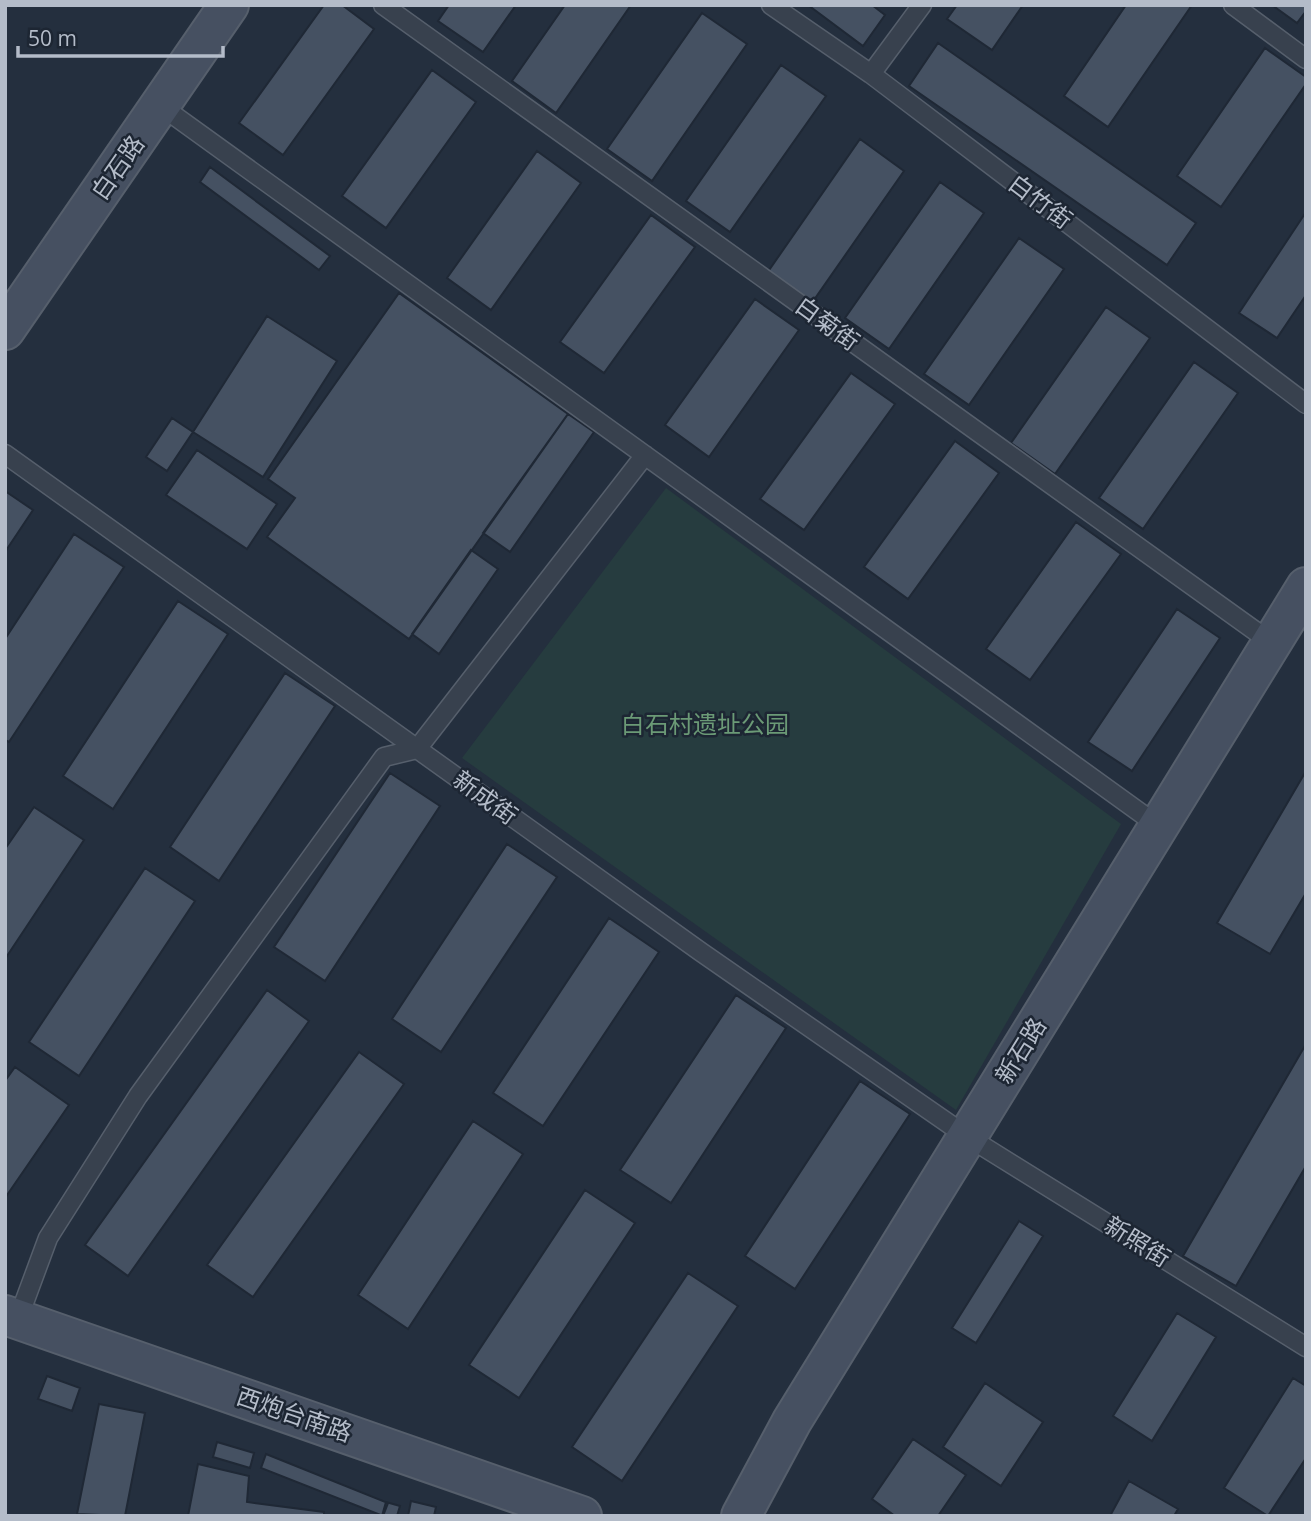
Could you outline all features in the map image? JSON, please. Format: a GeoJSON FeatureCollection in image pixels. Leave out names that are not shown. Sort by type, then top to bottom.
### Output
{"type":"FeatureCollection","features":[{"type":"Feature","properties":{"kind":"street","name":"白石路"},"geometry":{"type":"LineString","coordinates":[[5,330],[229,5]]}},
{"type":"Feature","properties":{"kind":"street","name":"新石路"},"geometry":{"type":"LineString","coordinates":[[741,1516],[792,1421],[1306,587]]}},
{"type":"Feature","properties":{"kind":"street","name":"西炮台南路"},"geometry":{"type":"LineString","coordinates":[[12,1317],[582,1516]]}},
{"type":"Feature","properties":{"kind":"lane","name":"白菊街"},"geometry":{"type":"LineString","coordinates":[[383,5],[1272,643]]}},
{"type":"Feature","properties":{"kind":"lane","name":"白竹街"},"geometry":{"type":"LineString","coordinates":[[771,5],[871,74],[1306,404]]}},
{"type":"Feature","properties":{"kind":"lane"},"geometry":{"type":"LineString","coordinates":[[871,74],[922,5]]}},
{"type":"Feature","properties":{"kind":"lane"},"geometry":{"type":"LineString","coordinates":[[1233,5],[1306,59]]}},
{"type":"Feature","properties":{"kind":"lane"},"geometry":{"type":"LineString","coordinates":[[161,106],[1160,827]]}},
{"type":"Feature","properties":{"kind":"lane","name":"新成街"},"geometry":{"type":"LineString","coordinates":[[5,454],[701,952],[968,1137]]}},
{"type":"Feature","properties":{"kind":"lane"},"geometry":{"type":"LineString","coordinates":[[12,1317],[48,1238],[138,1096],[384,757],[417,749],[645,455]]}},
{"type":"Feature","properties":{"kind":"lane","name":"新照街"},"geometry":{"type":"LineString","coordinates":[[968,1137],[1306,1347]]}},
{"type":"Feature","properties":{"kind":"green space","name":"白石村遗址公园"},"geometry":{"type":"Polygon","coordinates":[[[666,488],[1121,824],[956,1110],[462,758],[666,488]]]}},
{"type":"Feature","properties":{"kind":"building"},"geometry":{"type":"Polygon","coordinates":[[[324,5],[342,5],[374,29],[283,155],[239,123],[324,5]]]}},
{"type":"Feature","properties":{"kind":"building"},"geometry":{"type":"Polygon","coordinates":[[[449,5],[516,5],[483,52],[438,21],[449,5]]]}},
{"type":"Feature","properties":{"kind":"building"},"geometry":{"type":"Polygon","coordinates":[[[565,5],[631,5],[556,113],[512,81],[565,5]]]}},
{"type":"Feature","properties":{"kind":"building"},"geometry":{"type":"Polygon","coordinates":[[[808,5],[872,5],[885,15],[863,46],[808,5]]]}},
{"type":"Feature","properties":{"kind":"building"},"geometry":{"type":"Polygon","coordinates":[[[957,5],[1023,5],[992,50],[947,19],[957,5]]]}},
{"type":"Feature","properties":{"kind":"building"},"geometry":{"type":"Polygon","coordinates":[[[1126,5],[1192,5],[1108,127],[1064,96],[1126,5]]]}},
{"type":"Feature","properties":{"kind":"building"},"geometry":{"type":"Polygon","coordinates":[[[1272,5],[1306,5],[1306,11],[1297,23],[1272,5]]]}},
{"type":"Feature","properties":{"kind":"building"},"geometry":{"type":"Polygon","coordinates":[[[702,13],[747,44],[652,181],[607,149],[702,13]]]}},
{"type":"Feature","properties":{"kind":"building"},"geometry":{"type":"Polygon","coordinates":[[[938,43],[1196,223],[1167,265],[909,86],[938,43]]]}},
{"type":"Feature","properties":{"kind":"building"},"geometry":{"type":"Polygon","coordinates":[[[1265,48],[1306,77],[1306,84],[1221,207],[1177,176],[1265,48]]]}},
{"type":"Feature","properties":{"kind":"building"},"geometry":{"type":"Polygon","coordinates":[[[781,65],[826,96],[730,232],[686,201],[781,65]]]}},
{"type":"Feature","properties":{"kind":"building"},"geometry":{"type":"Polygon","coordinates":[[[432,70],[476,102],[386,228],[342,196],[432,70]]]}},
{"type":"Feature","properties":{"kind":"building"},"geometry":{"type":"Polygon","coordinates":[[[860,139],[904,171],[809,307],[765,276],[860,139]]]}},
{"type":"Feature","properties":{"kind":"building"},"geometry":{"type":"Polygon","coordinates":[[[537,151],[581,183],[491,310],[447,278],[537,151]]]}},
{"type":"Feature","properties":{"kind":"building"},"geometry":{"type":"Polygon","coordinates":[[[210,167],[330,256],[319,270],[200,182],[210,167]]]}},
{"type":"Feature","properties":{"kind":"building"},"geometry":{"type":"Polygon","coordinates":[[[940,182],[984,213],[889,349],[845,318],[940,182]]]}},
{"type":"Feature","properties":{"kind":"building"},"geometry":{"type":"Polygon","coordinates":[[[1306,212],[1306,295],[1277,338],[1239,313],[1306,212]]]}},
{"type":"Feature","properties":{"kind":"building"},"geometry":{"type":"Polygon","coordinates":[[[651,215],[695,247],[604,373],[560,342],[651,215]]]}},
{"type":"Feature","properties":{"kind":"building"},"geometry":{"type":"Polygon","coordinates":[[[1019,238],[1064,269],[969,405],[924,374],[1019,238]]]}},
{"type":"Feature","properties":{"kind":"building"},"geometry":{"type":"Polygon","coordinates":[[[399,293],[568,414],[409,639],[267,537],[295,498],[268,479],[399,293]]]}},
{"type":"Feature","properties":{"kind":"building"},"geometry":{"type":"Polygon","coordinates":[[[755,299],[799,330],[709,457],[665,425],[755,299]]]}},
{"type":"Feature","properties":{"kind":"building"},"geometry":{"type":"Polygon","coordinates":[[[1106,307],[1150,338],[1055,474],[1011,443],[1106,307]]]}},
{"type":"Feature","properties":{"kind":"building"},"geometry":{"type":"Polygon","coordinates":[[[267,316],[337,361],[263,477],[193,432],[267,316]]]}},
{"type":"Feature","properties":{"kind":"building"},"geometry":{"type":"Polygon","coordinates":[[[1194,362],[1238,393],[1143,529],[1099,498],[1194,362]]]}},
{"type":"Feature","properties":{"kind":"building"},"geometry":{"type":"Polygon","coordinates":[[[851,373],[895,404],[804,530],[760,499],[851,373]]]}},
{"type":"Feature","properties":{"kind":"building"},"geometry":{"type":"Polygon","coordinates":[[[568,414],[594,432],[510,552],[483,533],[568,414]]]}},
{"type":"Feature","properties":{"kind":"building"},"geometry":{"type":"Polygon","coordinates":[[[172,418],[193,432],[167,471],[146,457],[172,418]]]}},
{"type":"Feature","properties":{"kind":"building"},"geometry":{"type":"Polygon","coordinates":[[[955,441],[999,473],[908,599],[864,567],[955,441]]]}},
{"type":"Feature","properties":{"kind":"building"},"geometry":{"type":"Polygon","coordinates":[[[197,450],[277,504],[247,549],[166,495],[197,450]]]}},
{"type":"Feature","properties":{"kind":"building"},"geometry":{"type":"Polygon","coordinates":[[[5,491],[33,510],[5,552],[5,491]]]}},
{"type":"Feature","properties":{"kind":"building"},"geometry":{"type":"Polygon","coordinates":[[[1076,522],[1121,554],[1030,680],[986,649],[1076,522]]]}},
{"type":"Feature","properties":{"kind":"building"},"geometry":{"type":"Polygon","coordinates":[[[74,534],[124,567],[9,742],[5,740],[5,639],[74,534]]]}},
{"type":"Feature","properties":{"kind":"building"},"geometry":{"type":"Polygon","coordinates":[[[471,550],[498,569],[439,654],[412,634],[471,550]]]}},
{"type":"Feature","properties":{"kind":"building"},"geometry":{"type":"Polygon","coordinates":[[[178,601],[228,634],[113,809],[63,776],[178,601]]]}},
{"type":"Feature","properties":{"kind":"building"},"geometry":{"type":"Polygon","coordinates":[[[1177,609],[1220,638],[1132,771],[1088,742],[1177,609]]]}},
{"type":"Feature","properties":{"kind":"building"},"geometry":{"type":"Polygon","coordinates":[[[285,673],[335,706],[219,881],[170,847],[285,673]]]}},
{"type":"Feature","properties":{"kind":"building"},"geometry":{"type":"Polygon","coordinates":[[[1306,771],[1306,893],[1270,954],[1217,923],[1306,771]]]}},
{"type":"Feature","properties":{"kind":"building"},"geometry":{"type":"Polygon","coordinates":[[[390,773],[440,806],[325,981],[274,947],[390,773]]]}},
{"type":"Feature","properties":{"kind":"building"},"geometry":{"type":"Polygon","coordinates":[[[34,807],[84,840],[5,959],[5,849],[34,807]]]}},
{"type":"Feature","properties":{"kind":"building"},"geometry":{"type":"Polygon","coordinates":[[[507,844],[557,877],[441,1052],[392,1019],[507,844]]]}},
{"type":"Feature","properties":{"kind":"building"},"geometry":{"type":"Polygon","coordinates":[[[145,868],[195,901],[79,1076],[29,1042],[145,868]]]}},
{"type":"Feature","properties":{"kind":"building"},"geometry":{"type":"Polygon","coordinates":[[[609,918],[659,952],[543,1126],[493,1093],[609,918]]]}},
{"type":"Feature","properties":{"kind":"building"},"geometry":{"type":"Polygon","coordinates":[[[267,990],[309,1021],[128,1276],[85,1245],[267,990]]]}},
{"type":"Feature","properties":{"kind":"building"},"geometry":{"type":"Polygon","coordinates":[[[736,995],[786,1028],[671,1203],[620,1170],[736,995]]]}},
{"type":"Feature","properties":{"kind":"building"},"geometry":{"type":"Polygon","coordinates":[[[1306,1044],[1306,1166],[1236,1286],[1183,1256],[1306,1044]]]}},
{"type":"Feature","properties":{"kind":"building"},"geometry":{"type":"Polygon","coordinates":[[[359,1052],[404,1084],[253,1297],[207,1265],[359,1052]]]}},
{"type":"Feature","properties":{"kind":"building"},"geometry":{"type":"Polygon","coordinates":[[[15,1067],[69,1105],[5,1198],[5,1081],[15,1067]]]}},
{"type":"Feature","properties":{"kind":"building"},"geometry":{"type":"Polygon","coordinates":[[[860,1081],[910,1114],[795,1289],[745,1256],[860,1081]]]}},
{"type":"Feature","properties":{"kind":"building"},"geometry":{"type":"Polygon","coordinates":[[[473,1121],[523,1154],[408,1329],[358,1295],[473,1121]]]}},
{"type":"Feature","properties":{"kind":"building"},"geometry":{"type":"Polygon","coordinates":[[[585,1190],[635,1223],[519,1398],[469,1365],[585,1190]]]}},
{"type":"Feature","properties":{"kind":"building"},"geometry":{"type":"Polygon","coordinates":[[[1019,1221],[1043,1236],[976,1343],[952,1328],[1019,1221]]]}},
{"type":"Feature","properties":{"kind":"building"},"geometry":{"type":"Polygon","coordinates":[[[688,1273],[738,1306],[622,1481],[572,1447],[688,1273]]]}},
{"type":"Feature","properties":{"kind":"building"},"geometry":{"type":"Polygon","coordinates":[[[1177,1313],[1216,1337],[1152,1441],[1113,1416],[1177,1313]]]}},
{"type":"Feature","properties":{"kind":"building"},"geometry":{"type":"Polygon","coordinates":[[[47,1376],[80,1388],[72,1411],[38,1399],[47,1376]]]}},
{"type":"Feature","properties":{"kind":"building"},"geometry":{"type":"Polygon","coordinates":[[[1293,1378],[1306,1386],[1306,1458],[1268,1516],[1224,1488],[1293,1378]]]}},
{"type":"Feature","properties":{"kind":"building"},"geometry":{"type":"Polygon","coordinates":[[[985,1383],[1043,1422],[1001,1486],[943,1447],[985,1383]]]}},
{"type":"Feature","properties":{"kind":"building"},"geometry":{"type":"Polygon","coordinates":[[[99,1404],[145,1413],[125,1516],[77,1514],[99,1404]]]}},
{"type":"Feature","properties":{"kind":"building"},"geometry":{"type":"Polygon","coordinates":[[[913,1439],[966,1475],[938,1516],[895,1516],[872,1499],[913,1439]]]}},
{"type":"Feature","properties":{"kind":"building"},"geometry":{"type":"Polygon","coordinates":[[[217,1442],[254,1453],[250,1468],[213,1457],[217,1442]]]}},
{"type":"Feature","properties":{"kind":"building"},"geometry":{"type":"Polygon","coordinates":[[[266,1454],[388,1503],[383,1516],[261,1468],[266,1454]]]}},
{"type":"Feature","properties":{"kind":"building"},"geometry":{"type":"Polygon","coordinates":[[[198,1464],[249,1476],[247,1502],[324,1512],[324,1516],[188,1516],[198,1464]]]}},
{"type":"Feature","properties":{"kind":"building"},"geometry":{"type":"Polygon","coordinates":[[[1129,1481],[1178,1509],[1174,1516],[1110,1516],[1129,1481]]]}},
{"type":"Feature","properties":{"kind":"building"},"geometry":{"type":"Polygon","coordinates":[[[411,1501],[436,1507],[434,1516],[408,1516],[411,1501]]]}},
{"type":"Feature","properties":{"kind":"building"},"geometry":{"type":"Polygon","coordinates":[[[386,1502],[400,1506],[397,1516],[382,1516],[386,1502]]]}}]}
